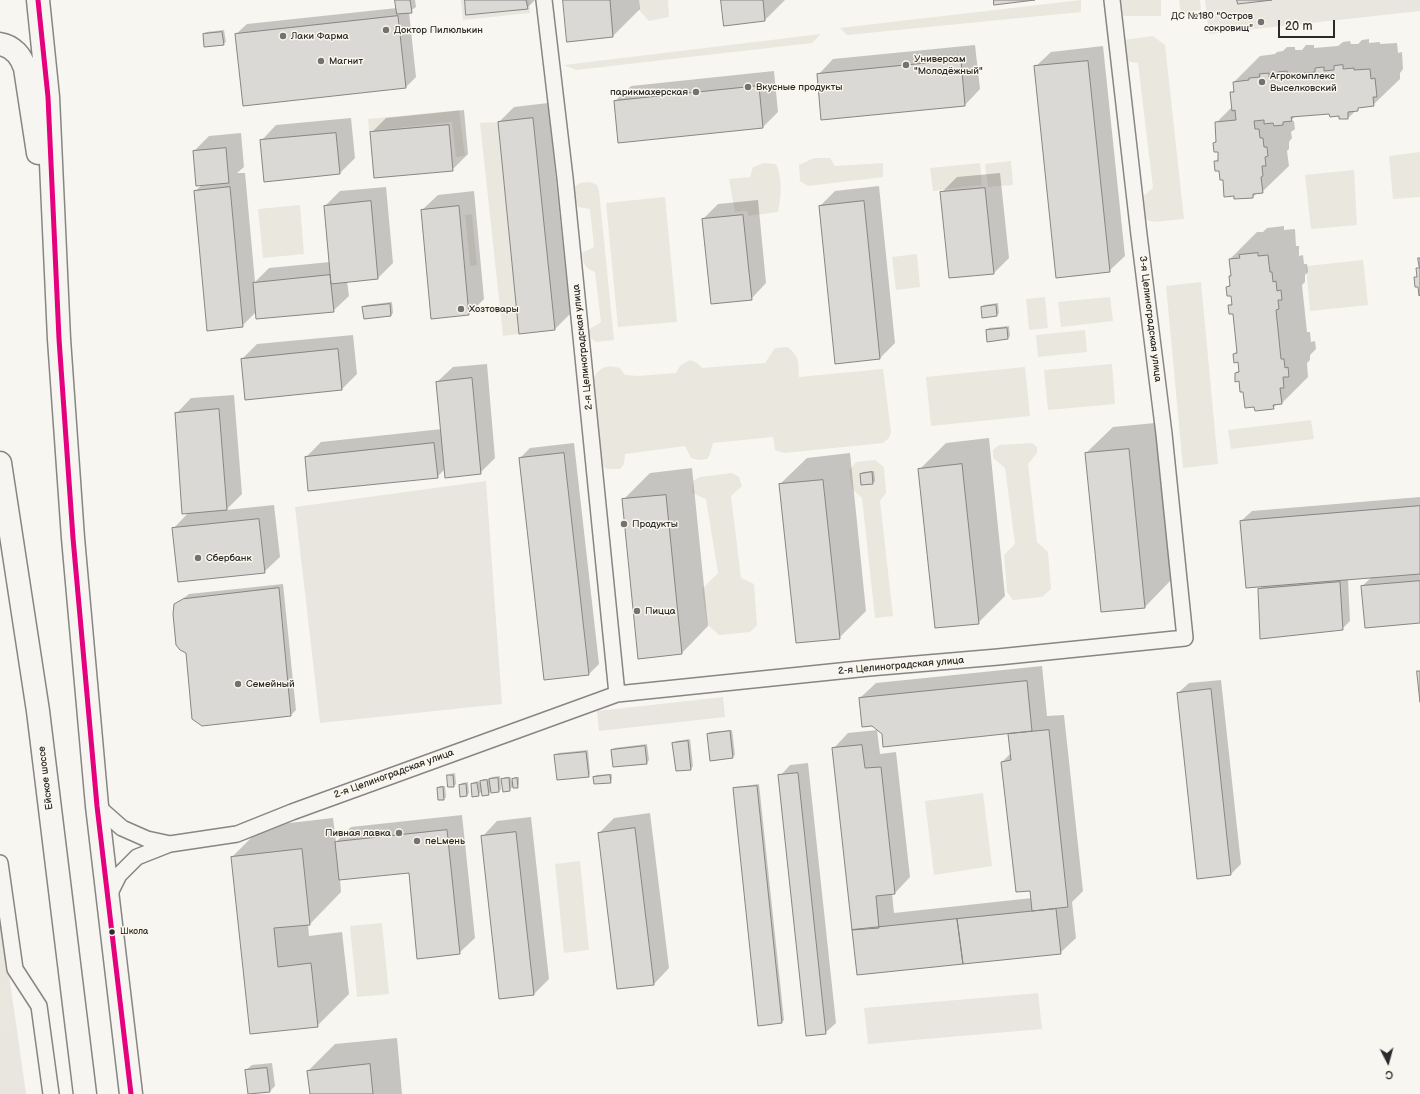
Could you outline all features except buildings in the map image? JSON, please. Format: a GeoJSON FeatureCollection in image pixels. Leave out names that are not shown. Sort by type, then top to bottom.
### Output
{"type":"FeatureCollection","features":[{"type":"Feature","properties":{"kind":"main road"},"geometry":{"type":"LineString","coordinates":[[38,0],[48,97],[55,257],[73,538],[97,806],[131,1094]]}},
{"type":"Feature","properties":{"kind":"main road"},"geometry":{"type":"LineString","coordinates":[[0,44],[15,51],[21,58],[25,68],[55,257]]}},
{"type":"Feature","properties":{"kind":"main road","name":"Ейское шоссе"},"geometry":{"type":"LineString","coordinates":[[0,463],[38,712],[85,1094]]}},
{"type":"Feature","properties":{"kind":"street","name":"2-я Целиноградская улица"},"geometry":{"type":"LineString","coordinates":[[544,0],[566,178],[616,694]]}},
{"type":"Feature","properties":{"kind":"street","name":"3-я Целиноградская улица"},"geometry":{"type":"LineString","coordinates":[[1112,0],[1164,434],[1185,638]]}},
{"type":"Feature","properties":{"kind":"street","name":"2-я Целиноградская улица"},"geometry":{"type":"LineString","coordinates":[[107,898],[120,875],[137,857],[170,844],[237,834],[292,812],[616,694],[1185,638]]}},
{"type":"Feature","properties":{"kind":"street","name":"2-я Целиноградская улица"},"geometry":{"type":"LineString","coordinates":[[97,806],[122,828],[147,839],[170,844]]}},
{"type":"Feature","properties":{"kind":"street"},"geometry":{"type":"LineString","coordinates":[[0,863],[15,969],[38,1006],[51,1094]]}},
{"type":"Feature","properties":{"kind":"shaded area"},"geometry":{"type":"Polygon","coordinates":[[[461,0],[529,0],[530,13],[463,20],[461,0]]]}},
{"type":"Feature","properties":{"kind":"shaded area"},"geometry":{"type":"Polygon","coordinates":[[[639,0],[668,0],[669,17],[649,21],[639,10],[639,0]]]}},
{"type":"Feature","properties":{"kind":"shaded area"},"geometry":{"type":"Polygon","coordinates":[[[1081,0],[1081,12],[847,35],[840,28],[1081,0]]]}},
{"type":"Feature","properties":{"kind":"shaded area"},"geometry":{"type":"Polygon","coordinates":[[[1121,0],[1161,0],[1161,16],[1123,16],[1121,0]]]}},
{"type":"Feature","properties":{"kind":"shaded area"},"geometry":{"type":"Polygon","coordinates":[[[1179,0],[1200,0],[1201,10],[1181,14],[1179,0]]]}},
{"type":"Feature","properties":{"kind":"shaded area","name":"ДС №180 \"Остров сокровищ\""},"geometry":{"type":"Polygon","coordinates":[[[1205,0],[1420,0],[1420,11],[1209,34],[1205,0]]]}},
{"type":"Feature","properties":{"kind":"shaded area"},"geometry":{"type":"Polygon","coordinates":[[[821,34],[812,43],[576,70],[564,65],[821,34]]]}},
{"type":"Feature","properties":{"kind":"shaded area"},"geometry":{"type":"Polygon","coordinates":[[[1153,36],[1165,45],[1184,219],[1154,222],[1143,219],[1141,198],[1153,188],[1138,63],[1125,61],[1124,40],[1153,36]]]}},
{"type":"Feature","properties":{"kind":"shaded area"},"geometry":{"type":"Polygon","coordinates":[[[459,110],[465,156],[456,157],[452,122],[369,131],[368,119],[459,110]]]}},
{"type":"Feature","properties":{"kind":"shaded area"},"geometry":{"type":"Polygon","coordinates":[[[498,122],[519,334],[503,336],[480,123],[498,122]]]}},
{"type":"Feature","properties":{"kind":"shaded area"},"geometry":{"type":"Polygon","coordinates":[[[1420,152],[1420,197],[1393,199],[1389,156],[1420,152]]]}},
{"type":"Feature","properties":{"kind":"shaded area"},"geometry":{"type":"Polygon","coordinates":[[[814,158],[830,158],[835,166],[883,163],[883,177],[808,186],[800,181],[799,165],[814,158]]]}},
{"type":"Feature","properties":{"kind":"shaded area"},"geometry":{"type":"Polygon","coordinates":[[[1011,161],[1013,185],[988,187],[985,164],[1011,161]]]}},
{"type":"Feature","properties":{"kind":"shaded area"},"geometry":{"type":"Polygon","coordinates":[[[764,163],[776,164],[780,175],[781,188],[778,212],[748,216],[747,211],[735,212],[729,179],[750,177],[753,167],[764,163]]]}},
{"type":"Feature","properties":{"kind":"shaded area"},"geometry":{"type":"Polygon","coordinates":[[[980,163],[982,185],[933,191],[930,168],[980,163]]]}},
{"type":"Feature","properties":{"kind":"shaded area"},"geometry":{"type":"Polygon","coordinates":[[[1354,170],[1357,225],[1311,229],[1305,175],[1354,170]]]}},
{"type":"Feature","properties":{"kind":"shaded area"},"geometry":{"type":"Polygon","coordinates":[[[590,182],[597,185],[599,191],[614,340],[596,342],[589,337],[588,330],[601,322],[595,272],[585,265],[582,253],[594,247],[590,209],[578,207],[575,199],[574,187],[580,183],[590,182]]]}},
{"type":"Feature","properties":{"kind":"shaded area"},"geometry":{"type":"Polygon","coordinates":[[[665,197],[677,322],[618,327],[606,203],[665,197]]]}},
{"type":"Feature","properties":{"kind":"shaded area"},"geometry":{"type":"Polygon","coordinates":[[[300,205],[304,254],[263,258],[258,209],[300,205]]]}},
{"type":"Feature","properties":{"kind":"shaded area"},"geometry":{"type":"Polygon","coordinates":[[[472,214],[477,265],[470,266],[465,215],[472,214]]]}},
{"type":"Feature","properties":{"kind":"shaded area"},"geometry":{"type":"Polygon","coordinates":[[[917,254],[920,287],[896,290],[892,257],[917,254]]]}},
{"type":"Feature","properties":{"kind":"shaded area"},"geometry":{"type":"Polygon","coordinates":[[[1363,260],[1368,305],[1310,311],[1306,266],[1363,260]]]}},
{"type":"Feature","properties":{"kind":"shaded area"},"geometry":{"type":"Polygon","coordinates":[[[1201,282],[1218,464],[1183,468],[1166,286],[1201,282]]]}},
{"type":"Feature","properties":{"kind":"shaded area"},"geometry":{"type":"Polygon","coordinates":[[[1045,297],[1048,328],[1029,330],[1026,299],[1045,297]]]}},
{"type":"Feature","properties":{"kind":"shaded area"},"geometry":{"type":"Polygon","coordinates":[[[1110,297],[1113,321],[1061,327],[1058,302],[1110,297]]]}},
{"type":"Feature","properties":{"kind":"shaded area"},"geometry":{"type":"Polygon","coordinates":[[[1085,330],[1087,352],[1038,357],[1036,335],[1085,330]]]}},
{"type":"Feature","properties":{"kind":"shaded area"},"geometry":{"type":"Polygon","coordinates":[[[788,347],[797,358],[799,364],[799,377],[883,369],[891,432],[889,438],[883,443],[784,453],[775,450],[773,437],[713,443],[707,459],[699,460],[691,458],[685,446],[625,454],[624,464],[620,469],[607,469],[602,465],[592,379],[601,369],[607,367],[620,368],[625,375],[638,376],[676,373],[680,366],[690,360],[697,363],[702,368],[765,363],[775,348],[788,347]]]}},
{"type":"Feature","properties":{"kind":"shaded area"},"geometry":{"type":"Polygon","coordinates":[[[1112,364],[1115,404],[1048,410],[1044,370],[1112,364]]]}},
{"type":"Feature","properties":{"kind":"shaded area"},"geometry":{"type":"Polygon","coordinates":[[[1025,367],[1030,416],[931,426],[926,377],[1025,367]]]}},
{"type":"Feature","properties":{"kind":"shaded area"},"geometry":{"type":"Polygon","coordinates":[[[1311,420],[1314,439],[1231,449],[1228,430],[1311,420]]]}},
{"type":"Feature","properties":{"kind":"shaded area"},"geometry":{"type":"Polygon","coordinates":[[[1032,443],[1037,447],[1037,453],[1028,464],[1037,542],[1048,552],[1051,589],[1042,597],[1013,600],[1007,592],[1004,555],[1015,544],[1005,468],[993,458],[993,450],[999,445],[1032,443]]]}},
{"type":"Feature","properties":{"kind":"shaded area"},"geometry":{"type":"Polygon","coordinates":[[[875,460],[884,467],[886,493],[880,501],[893,616],[875,618],[862,498],[852,489],[849,470],[856,462],[875,460]]]}},
{"type":"Feature","properties":{"kind":"shaded area"},"geometry":{"type":"Polygon","coordinates":[[[732,473],[739,477],[742,486],[731,496],[741,578],[754,584],[757,625],[750,632],[719,635],[707,624],[702,589],[718,573],[706,499],[692,493],[693,481],[700,477],[732,473]]]}},
{"type":"Feature","properties":{"kind":"shaded area"},"geometry":{"type":"Polygon","coordinates":[[[486,481],[502,704],[320,723],[295,507],[486,481]]]}},
{"type":"Feature","properties":{"kind":"shaded area"},"geometry":{"type":"Polygon","coordinates":[[[723,697],[725,717],[599,731],[597,711],[723,697]]]}},
{"type":"Feature","properties":{"kind":"shaded area"},"geometry":{"type":"Polygon","coordinates":[[[983,793],[992,866],[934,875],[925,801],[983,793]]]}},
{"type":"Feature","properties":{"kind":"shaded area"},"geometry":{"type":"Polygon","coordinates":[[[580,861],[589,950],[564,953],[555,864],[580,861]]]}},
{"type":"Feature","properties":{"kind":"shaded area"},"geometry":{"type":"Polygon","coordinates":[[[0,911],[26,1094],[0,1094],[0,911]]]}},
{"type":"Feature","properties":{"kind":"shaded area"},"geometry":{"type":"Polygon","coordinates":[[[382,923],[389,994],[357,997],[350,926],[382,923]]]}},
{"type":"Feature","properties":{"kind":"shaded area"},"geometry":{"type":"Polygon","coordinates":[[[0,926],[12,1030],[0,1031],[0,926]]]}},
{"type":"Feature","properties":{"kind":"shaded area"},"geometry":{"type":"Polygon","coordinates":[[[1038,993],[1042,1029],[868,1044],[864,1008],[1038,993]]]}},
{"type":"Feature","properties":{"kind":"transit line"},"geometry":{"type":"LineString","coordinates":[[38,0],[48,97],[59,339],[73,538],[97,806],[131,1094]]}},
{"type":"Feature","properties":{"kind":"place","name":"ДС №180 \"Остров сокровищ\""},"geometry":{"type":"Point","coordinates":[1261,22]}},
{"type":"Feature","properties":{"kind":"place","name":"Доктор Пилюлькин"},"geometry":{"type":"Point","coordinates":[386,30]}},
{"type":"Feature","properties":{"kind":"place","name":"Лаки Фарма"},"geometry":{"type":"Point","coordinates":[283,36]}},
{"type":"Feature","properties":{"kind":"place","name":"Магнит"},"geometry":{"type":"Point","coordinates":[321,61]}},
{"type":"Feature","properties":{"kind":"place","name":"Универсам \"Молодёжный\""},"geometry":{"type":"Point","coordinates":[906,65]}},
{"type":"Feature","properties":{"kind":"place","name":"Агрокомплекс Выселковский"},"geometry":{"type":"Point","coordinates":[1262,82]}},
{"type":"Feature","properties":{"kind":"place","name":"Вкусные продукты"},"geometry":{"type":"Point","coordinates":[748,87]}},
{"type":"Feature","properties":{"kind":"place","name":"парикмахерская"},"geometry":{"type":"Point","coordinates":[696,92]}},
{"type":"Feature","properties":{"kind":"place","name":"Хозтовары"},"geometry":{"type":"Point","coordinates":[461,309]}},
{"type":"Feature","properties":{"kind":"place","name":"Продукты"},"geometry":{"type":"Point","coordinates":[624,524]}},
{"type":"Feature","properties":{"kind":"place","name":"Сбербанк"},"geometry":{"type":"Point","coordinates":[198,558]}},
{"type":"Feature","properties":{"kind":"place","name":"Пицца"},"geometry":{"type":"Point","coordinates":[637,611]}},
{"type":"Feature","properties":{"kind":"place","name":"Семейный"},"geometry":{"type":"Point","coordinates":[238,684]}},
{"type":"Feature","properties":{"kind":"place","name":"Пивная лавка"},"geometry":{"type":"Point","coordinates":[399,833]}},
{"type":"Feature","properties":{"kind":"place","name":"пеLмень"},"geometry":{"type":"Point","coordinates":[417,841]}},
{"type":"Feature","properties":{"kind":"place","name":"Школа"},"geometry":{"type":"Point","coordinates":[112,932]}}]}
